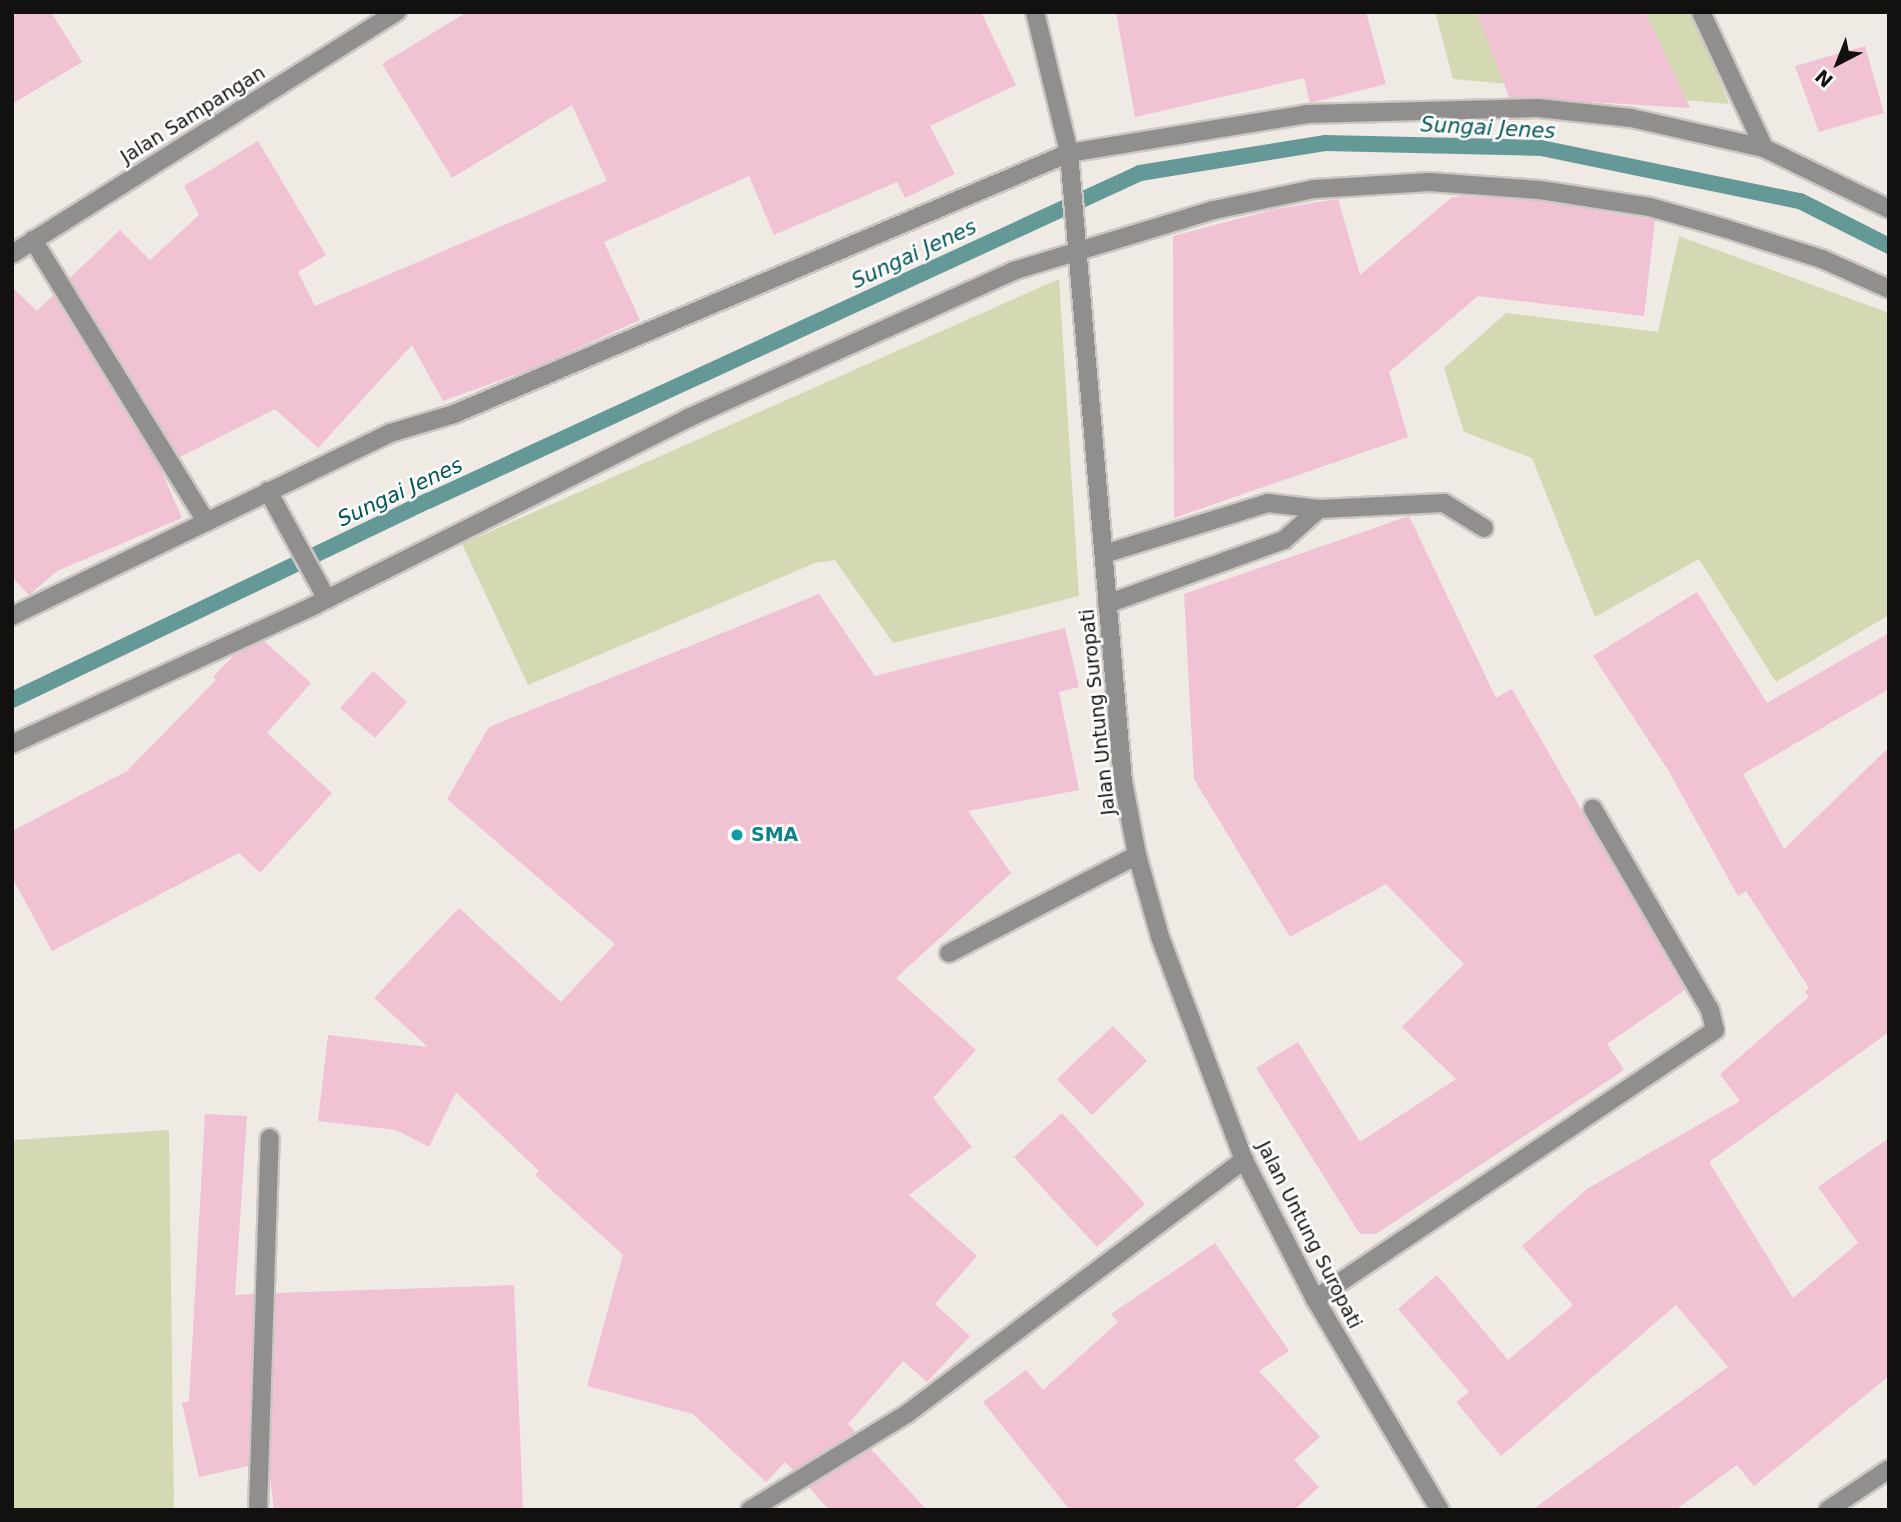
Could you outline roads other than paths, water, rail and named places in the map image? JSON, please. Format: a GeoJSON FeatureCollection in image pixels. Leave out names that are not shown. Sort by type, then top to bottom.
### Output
{"type":"FeatureCollection","features":[{"type":"Feature","properties":{"kind":"street","name":"Jalan Sampangan"},"geometry":{"type":"LineString","coordinates":[[12,254],[397,12]]}},
{"type":"Feature","properties":{"kind":"street","name":"Jalan Untung Suropati"},"geometry":{"type":"LineString","coordinates":[[1035,12],[1069,157],[1124,781],[1137,855],[1160,937],[1244,1160],[1315,1298],[1440,1510]]}},
{"type":"Feature","properties":{"kind":"street"},"geometry":{"type":"LineString","coordinates":[[1701,12],[1764,148]]}},
{"type":"Feature","properties":{"kind":"street"},"geometry":{"type":"LineString","coordinates":[[12,616],[205,520],[390,433],[454,414],[1069,157],[1306,114],[1538,108],[1631,118],[1764,148],[1889,209]]}},
{"type":"Feature","properties":{"kind":"street"},"geometry":{"type":"LineString","coordinates":[[12,744],[327,599],[688,418],[1078,242],[1314,188],[1430,182],[1540,190],[1650,208],[1822,259],[1889,289]]}},
{"type":"Feature","properties":{"kind":"street"},"geometry":{"type":"LineString","coordinates":[[33,240],[205,520]]}},
{"type":"Feature","properties":{"kind":"street"},"geometry":{"type":"LineString","coordinates":[[268,491],[315,582],[327,599]]}},
{"type":"Feature","properties":{"kind":"street"},"geometry":{"type":"LineString","coordinates":[[1104,554],[1268,503],[1320,509],[1444,503],[1484,528]]}},
{"type":"Feature","properties":{"kind":"street"},"geometry":{"type":"LineString","coordinates":[[1107,604],[1284,540],[1320,509]]}},
{"type":"Feature","properties":{"kind":"street"},"geometry":{"type":"LineString","coordinates":[[1315,1298],[1715,1030],[1710,1010],[1593,809]]}},
{"type":"Feature","properties":{"kind":"street"},"geometry":{"type":"LineString","coordinates":[[949,953],[1137,855]]}},
{"type":"Feature","properties":{"kind":"street"},"geometry":{"type":"LineString","coordinates":[[258,1510],[270,1138]]}},
{"type":"Feature","properties":{"kind":"street"},"geometry":{"type":"LineString","coordinates":[[750,1510],[908,1413],[1244,1160]]}},
{"type":"Feature","properties":{"kind":"street"},"geometry":{"type":"LineString","coordinates":[[1828,1510],[1889,1469]]}},
{"type":"Feature","properties":{"kind":"waterway","name":"Sungai Jenes"},"geometry":{"type":"LineString","coordinates":[[12,700],[428,501],[1140,173],[1325,143],[1541,148],[1800,201],[1889,246]]}},
{"type":"Feature","properties":{"kind":"place","name":"SMA"},"geometry":{"type":"Point","coordinates":[737,835]}}]}
